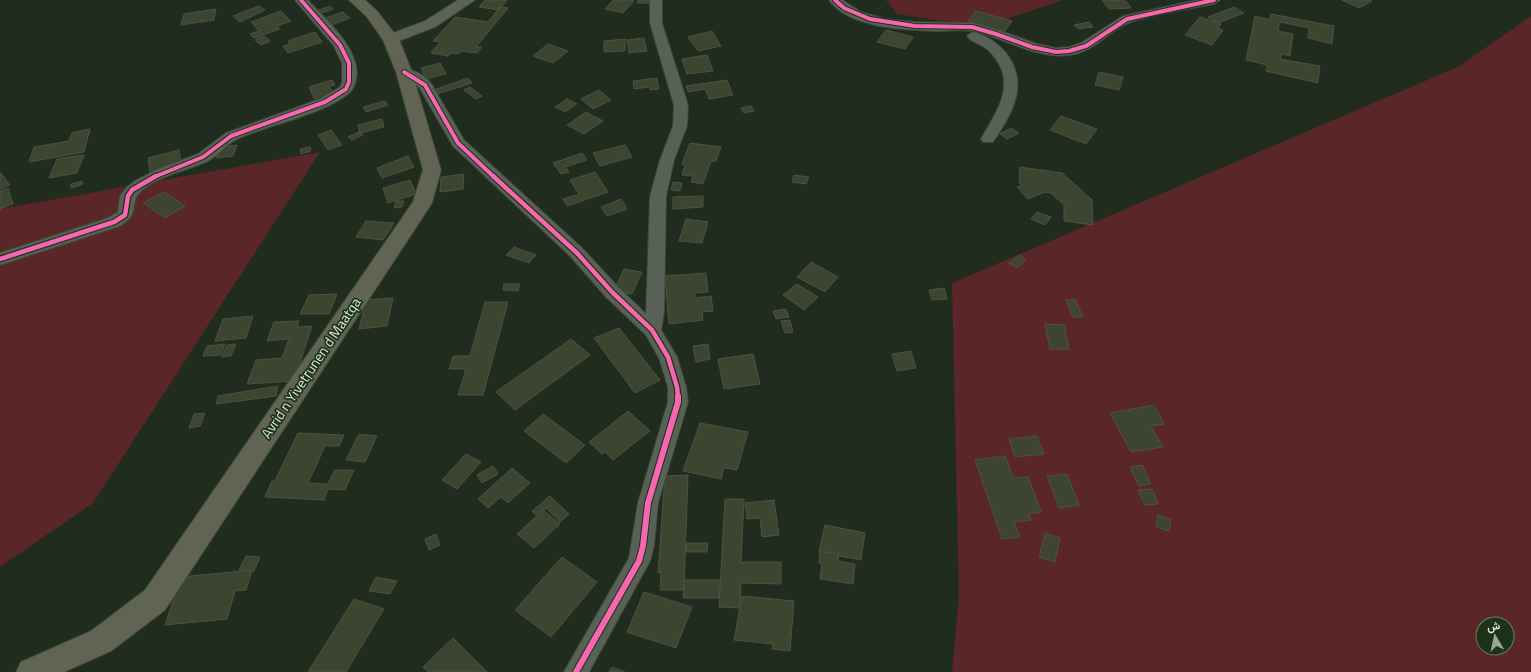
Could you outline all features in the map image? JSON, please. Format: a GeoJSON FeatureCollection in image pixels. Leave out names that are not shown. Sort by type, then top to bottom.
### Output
{"type":"FeatureCollection","features":[{"type":"Feature","properties":{"kind":"main road","name":"Avrid n Yivetṛunen d Maatqa"},"geometry":{"type":"LineString","coordinates":[[31,672],[101,641],[115,632],[155,600],[422,203],[432,170],[404,72],[391,39],[372,14],[356,0]]}},
{"type":"Feature","properties":{"kind":"main road"},"geometry":{"type":"LineString","coordinates":[[391,39],[430,24],[468,0]]}},
{"type":"Feature","properties":{"kind":"street"},"geometry":{"type":"LineString","coordinates":[[0,259],[114,222],[125,215],[129,195],[134,189],[146,181],[203,157],[231,136],[325,102],[342,93],[349,82],[349,63],[340,45],[301,0]]}},
{"type":"Feature","properties":{"kind":"street"},"geometry":{"type":"LineString","coordinates":[[652,330],[655,312],[658,196],[667,160],[680,126],[681,106],[658,32],[656,0]]}},
{"type":"Feature","properties":{"kind":"street"},"geometry":{"type":"LineString","coordinates":[[835,0],[845,10],[872,19],[919,26],[973,27],[1038,49],[1068,51],[1084,48],[1114,26],[1127,19],[1214,0]]}},
{"type":"Feature","properties":{"kind":"street"},"geometry":{"type":"LineString","coordinates":[[950,27],[990,43],[1004,60],[1011,73],[1013,82],[1010,99],[988,139]]}},
{"type":"Feature","properties":{"kind":"street"},"geometry":{"type":"LineString","coordinates":[[404,72],[421,81],[425,85],[458,143],[577,253],[612,292],[652,330],[668,357],[677,387],[678,402],[648,503],[644,546],[639,561],[576,672]]}},
{"type":"Feature","properties":{"kind":"shaded area"},"geometry":{"type":"Polygon","coordinates":[[[886,0],[1063,0],[982,27],[897,14],[886,0]]]}},
{"type":"Feature","properties":{"kind":"shaded area"},"geometry":{"type":"Polygon","coordinates":[[[1531,16],[1531,672],[952,672],[959,595],[952,283],[1458,67],[1531,16]]]}},
{"type":"Feature","properties":{"kind":"shaded area"},"geometry":{"type":"Polygon","coordinates":[[[320,152],[93,503],[0,567],[0,209],[320,152]]]}},
{"type":"Feature","properties":{"kind":"building"},"geometry":{"type":"Polygon","coordinates":[[[485,0],[507,0],[499,10],[479,7],[485,0]]]}},
{"type":"Feature","properties":{"kind":"building"},"geometry":{"type":"Polygon","coordinates":[[[613,0],[634,1],[623,13],[605,9],[613,0]]]}},
{"type":"Feature","properties":{"kind":"building"},"geometry":{"type":"Polygon","coordinates":[[[638,0],[652,0],[652,3],[637,3],[638,0]]]}},
{"type":"Feature","properties":{"kind":"building"},"geometry":{"type":"Polygon","coordinates":[[[1102,0],[1126,1],[1131,8],[1109,9],[1102,0]]]}},
{"type":"Feature","properties":{"kind":"building"},"geometry":{"type":"Polygon","coordinates":[[[1342,0],[1370,0],[1372,1],[1359,8],[1342,0]]]}},
{"type":"Feature","properties":{"kind":"building"},"geometry":{"type":"Polygon","coordinates":[[[259,6],[265,10],[240,22],[233,16],[259,6]]]}},
{"type":"Feature","properties":{"kind":"building"},"geometry":{"type":"Polygon","coordinates":[[[330,6],[333,9],[322,13],[319,10],[330,6]]]}},
{"type":"Feature","properties":{"kind":"building"},"geometry":{"type":"Polygon","coordinates":[[[500,7],[508,8],[476,47],[482,47],[477,53],[461,51],[458,54],[450,53],[448,56],[431,53],[440,42],[433,41],[455,17],[488,22],[500,7]]]}},
{"type":"Feature","properties":{"kind":"building"},"geometry":{"type":"Polygon","coordinates":[[[1234,7],[1244,13],[1218,23],[1208,17],[1234,7]]]}},
{"type":"Feature","properties":{"kind":"building"},"geometry":{"type":"Polygon","coordinates":[[[216,9],[214,20],[181,25],[184,14],[216,9]]]}},
{"type":"Feature","properties":{"kind":"building"},"geometry":{"type":"Polygon","coordinates":[[[281,11],[291,21],[277,26],[280,29],[254,38],[250,34],[259,31],[251,22],[281,11]]]}},
{"type":"Feature","properties":{"kind":"building"},"geometry":{"type":"Polygon","coordinates":[[[976,11],[1012,21],[1005,31],[968,21],[976,11]]]}},
{"type":"Feature","properties":{"kind":"building"},"geometry":{"type":"Polygon","coordinates":[[[343,12],[350,18],[331,25],[325,18],[343,12]]]}},
{"type":"Feature","properties":{"kind":"building"},"geometry":{"type":"Polygon","coordinates":[[[1271,14],[1334,26],[1332,44],[1308,38],[1309,28],[1280,22],[1278,31],[1293,34],[1290,56],[1281,54],[1280,59],[1320,66],[1318,83],[1266,71],[1267,65],[1246,60],[1255,16],[1270,20],[1271,14]]]}},
{"type":"Feature","properties":{"kind":"building"},"geometry":{"type":"Polygon","coordinates":[[[1200,17],[1221,24],[1218,28],[1223,30],[1212,45],[1185,35],[1200,17]]]}},
{"type":"Feature","properties":{"kind":"building"},"geometry":{"type":"Polygon","coordinates":[[[1089,22],[1093,27],[1078,29],[1074,25],[1089,22]]]}},
{"type":"Feature","properties":{"kind":"building"},"geometry":{"type":"Polygon","coordinates":[[[886,30],[913,37],[905,49],[877,42],[886,30]]]}},
{"type":"Feature","properties":{"kind":"building"},"geometry":{"type":"Polygon","coordinates":[[[712,31],[721,46],[698,51],[688,37],[712,31]]]}},
{"type":"Feature","properties":{"kind":"building"},"geometry":{"type":"Polygon","coordinates":[[[315,32],[322,42],[288,53],[283,46],[290,44],[288,41],[315,32]]]}},
{"type":"Feature","properties":{"kind":"building"},"geometry":{"type":"Polygon","coordinates":[[[264,36],[270,41],[261,45],[255,40],[264,36]]]}},
{"type":"Feature","properties":{"kind":"building"},"geometry":{"type":"Polygon","coordinates":[[[644,38],[647,51],[629,53],[627,40],[644,38]]]}},
{"type":"Feature","properties":{"kind":"building"},"geometry":{"type":"Polygon","coordinates":[[[625,39],[625,51],[604,52],[604,41],[625,39]]]}},
{"type":"Feature","properties":{"kind":"building"},"geometry":{"type":"Polygon","coordinates":[[[548,44],[568,51],[553,63],[533,56],[548,44]]]}},
{"type":"Feature","properties":{"kind":"building"},"geometry":{"type":"Polygon","coordinates":[[[707,55],[713,71],[687,74],[682,59],[707,55]]]}},
{"type":"Feature","properties":{"kind":"building"},"geometry":{"type":"Polygon","coordinates":[[[440,63],[446,74],[426,79],[421,68],[440,63]]]}},
{"type":"Feature","properties":{"kind":"building"},"geometry":{"type":"Polygon","coordinates":[[[1099,72],[1123,77],[1119,90],[1095,85],[1099,72]]]}},
{"type":"Feature","properties":{"kind":"building"},"geometry":{"type":"Polygon","coordinates":[[[468,78],[472,83],[434,95],[431,91],[468,78]]]}},
{"type":"Feature","properties":{"kind":"building"},"geometry":{"type":"Polygon","coordinates":[[[657,78],[659,89],[650,90],[649,87],[634,89],[633,81],[657,78]]]}},
{"type":"Feature","properties":{"kind":"building"},"geometry":{"type":"Polygon","coordinates":[[[332,80],[335,85],[329,86],[335,98],[316,103],[309,87],[332,80]]]}},
{"type":"Feature","properties":{"kind":"building"},"geometry":{"type":"Polygon","coordinates":[[[727,80],[733,95],[709,99],[705,89],[688,92],[686,86],[727,80]]]}},
{"type":"Feature","properties":{"kind":"building"},"geometry":{"type":"Polygon","coordinates":[[[470,87],[482,96],[476,99],[464,90],[470,87]]]}},
{"type":"Feature","properties":{"kind":"building"},"geometry":{"type":"Polygon","coordinates":[[[599,90],[611,100],[593,109],[581,99],[599,90]]]}},
{"type":"Feature","properties":{"kind":"building"},"geometry":{"type":"Polygon","coordinates":[[[567,99],[577,104],[565,112],[555,107],[567,99]]]}},
{"type":"Feature","properties":{"kind":"building"},"geometry":{"type":"Polygon","coordinates":[[[385,101],[388,105],[366,112],[363,107],[385,101]]]}},
{"type":"Feature","properties":{"kind":"building"},"geometry":{"type":"Polygon","coordinates":[[[751,106],[754,111],[744,113],[741,108],[751,106]]]}},
{"type":"Feature","properties":{"kind":"building"},"geometry":{"type":"Polygon","coordinates":[[[586,112],[603,121],[584,134],[567,125],[586,112]]]}},
{"type":"Feature","properties":{"kind":"building"},"geometry":{"type":"Polygon","coordinates":[[[1061,116],[1097,129],[1086,144],[1050,130],[1061,116]]]}},
{"type":"Feature","properties":{"kind":"building"},"geometry":{"type":"Polygon","coordinates":[[[382,119],[384,127],[360,133],[358,125],[382,119]]]}},
{"type":"Feature","properties":{"kind":"building"},"geometry":{"type":"Polygon","coordinates":[[[1011,128],[1019,133],[1007,139],[1000,134],[1011,128]]]}},
{"type":"Feature","properties":{"kind":"building"},"geometry":{"type":"Polygon","coordinates":[[[90,129],[84,152],[29,162],[34,147],[69,141],[72,133],[90,129]]]}},
{"type":"Feature","properties":{"kind":"building"},"geometry":{"type":"Polygon","coordinates":[[[331,130],[342,145],[328,150],[318,135],[331,130]]]}},
{"type":"Feature","properties":{"kind":"building"},"geometry":{"type":"Polygon","coordinates":[[[359,132],[363,135],[352,140],[348,137],[359,132]]]}},
{"type":"Feature","properties":{"kind":"building"},"geometry":{"type":"Polygon","coordinates":[[[690,143],[721,147],[716,161],[711,161],[703,184],[691,182],[693,176],[682,175],[685,165],[682,164],[690,143]]]}},
{"type":"Feature","properties":{"kind":"building"},"geometry":{"type":"Polygon","coordinates":[[[237,145],[233,156],[216,158],[220,147],[237,145]]]}},
{"type":"Feature","properties":{"kind":"building"},"geometry":{"type":"Polygon","coordinates":[[[625,145],[632,157],[600,166],[593,153],[625,145]]]}},
{"type":"Feature","properties":{"kind":"building"},"geometry":{"type":"Polygon","coordinates":[[[310,147],[311,151],[301,154],[300,149],[310,147]]]}},
{"type":"Feature","properties":{"kind":"building"},"geometry":{"type":"Polygon","coordinates":[[[179,150],[181,164],[150,173],[148,158],[179,150]]]}},
{"type":"Feature","properties":{"kind":"building"},"geometry":{"type":"Polygon","coordinates":[[[582,153],[587,160],[565,167],[569,172],[561,174],[553,163],[582,153]]]}},
{"type":"Feature","properties":{"kind":"building"},"geometry":{"type":"Polygon","coordinates":[[[84,155],[77,173],[49,178],[57,159],[84,155]]]}},
{"type":"Feature","properties":{"kind":"building"},"geometry":{"type":"Polygon","coordinates":[[[408,156],[414,167],[382,178],[377,168],[408,156]]]}},
{"type":"Feature","properties":{"kind":"building"},"geometry":{"type":"Polygon","coordinates":[[[1020,167],[1062,173],[1092,200],[1093,225],[1064,221],[1064,205],[1051,193],[1045,192],[1028,199],[1017,187],[1022,185],[1019,182],[1020,167]]]}},
{"type":"Feature","properties":{"kind":"building"},"geometry":{"type":"Polygon","coordinates":[[[0,172],[10,185],[0,189],[0,172]]]}},
{"type":"Feature","properties":{"kind":"building"},"geometry":{"type":"Polygon","coordinates":[[[595,172],[608,192],[567,206],[563,199],[579,194],[570,180],[595,172]]]}},
{"type":"Feature","properties":{"kind":"building"},"geometry":{"type":"Polygon","coordinates":[[[464,174],[463,189],[440,192],[441,177],[464,174]]]}},
{"type":"Feature","properties":{"kind":"building"},"geometry":{"type":"Polygon","coordinates":[[[794,175],[809,177],[806,184],[792,182],[794,175]]]}},
{"type":"Feature","properties":{"kind":"building"},"geometry":{"type":"Polygon","coordinates":[[[410,180],[416,194],[388,203],[383,188],[410,180]]]}},
{"type":"Feature","properties":{"kind":"building"},"geometry":{"type":"Polygon","coordinates":[[[82,181],[83,184],[71,188],[71,184],[82,181]]]}},
{"type":"Feature","properties":{"kind":"building"},"geometry":{"type":"Polygon","coordinates":[[[673,182],[682,183],[680,191],[671,190],[673,182]]]}},
{"type":"Feature","properties":{"kind":"building"},"geometry":{"type":"Polygon","coordinates":[[[8,188],[13,204],[0,209],[0,191],[8,188]]]}},
{"type":"Feature","properties":{"kind":"building"},"geometry":{"type":"Polygon","coordinates":[[[164,192],[185,206],[165,218],[143,203],[164,192]]]}},
{"type":"Feature","properties":{"kind":"building"},"geometry":{"type":"Polygon","coordinates":[[[703,196],[703,207],[673,209],[673,197],[703,196]]]}},
{"type":"Feature","properties":{"kind":"building"},"geometry":{"type":"Polygon","coordinates":[[[621,199],[627,209],[607,216],[601,207],[621,199]]]}},
{"type":"Feature","properties":{"kind":"building"},"geometry":{"type":"Polygon","coordinates":[[[396,201],[404,201],[402,207],[394,208],[396,201]]]}},
{"type":"Feature","properties":{"kind":"building"},"geometry":{"type":"Polygon","coordinates":[[[1037,212],[1051,217],[1045,225],[1031,219],[1037,212]]]}},
{"type":"Feature","properties":{"kind":"building"},"geometry":{"type":"Polygon","coordinates":[[[686,219],[708,222],[702,243],[679,241],[686,219]]]}},
{"type":"Feature","properties":{"kind":"building"},"geometry":{"type":"Polygon","coordinates":[[[366,221],[394,223],[383,240],[356,237],[366,221]]]}},
{"type":"Feature","properties":{"kind":"building"},"geometry":{"type":"Polygon","coordinates":[[[514,247],[536,255],[529,263],[506,255],[514,247]]]}},
{"type":"Feature","properties":{"kind":"building"},"geometry":{"type":"Polygon","coordinates":[[[1019,255],[1026,260],[1017,268],[1009,263],[1019,255]]]}},
{"type":"Feature","properties":{"kind":"building"},"geometry":{"type":"Polygon","coordinates":[[[811,262],[838,277],[825,292],[797,277],[811,262]]]}},
{"type":"Feature","properties":{"kind":"building"},"geometry":{"type":"Polygon","coordinates":[[[624,269],[642,272],[632,294],[614,291],[624,269]]]}},
{"type":"Feature","properties":{"kind":"building"},"geometry":{"type":"Polygon","coordinates":[[[706,273],[708,292],[695,293],[695,298],[711,296],[713,311],[702,312],[703,320],[669,324],[665,276],[706,273]]]}},
{"type":"Feature","properties":{"kind":"building"},"geometry":{"type":"Polygon","coordinates":[[[504,284],[520,284],[518,291],[503,290],[504,284]]]}},
{"type":"Feature","properties":{"kind":"building"},"geometry":{"type":"Polygon","coordinates":[[[797,284],[818,297],[804,310],[783,295],[797,284]]]}},
{"type":"Feature","properties":{"kind":"building"},"geometry":{"type":"Polygon","coordinates":[[[944,288],[947,299],[932,300],[929,290],[944,288]]]}},
{"type":"Feature","properties":{"kind":"building"},"geometry":{"type":"Polygon","coordinates":[[[337,294],[329,314],[300,314],[309,295],[337,294]]]}},
{"type":"Feature","properties":{"kind":"building"},"geometry":{"type":"Polygon","coordinates":[[[393,298],[387,326],[359,329],[366,300],[393,298]]]}},
{"type":"Feature","properties":{"kind":"building"},"geometry":{"type":"Polygon","coordinates":[[[1075,299],[1083,317],[1073,317],[1066,300],[1075,299]]]}},
{"type":"Feature","properties":{"kind":"building"},"geometry":{"type":"Polygon","coordinates":[[[485,302],[508,302],[483,395],[458,395],[466,369],[449,369],[453,356],[470,356],[485,302]]]}},
{"type":"Feature","properties":{"kind":"building"},"geometry":{"type":"Polygon","coordinates":[[[786,309],[789,317],[776,319],[773,311],[786,309]]]}},
{"type":"Feature","properties":{"kind":"building"},"geometry":{"type":"Polygon","coordinates":[[[253,316],[246,338],[215,341],[223,319],[253,316]]]}},
{"type":"Feature","properties":{"kind":"building"},"geometry":{"type":"Polygon","coordinates":[[[790,320],[793,332],[785,333],[781,321],[790,320]]]}},
{"type":"Feature","properties":{"kind":"building"},"geometry":{"type":"Polygon","coordinates":[[[299,321],[297,327],[312,326],[294,381],[247,384],[256,360],[282,358],[289,339],[267,341],[274,322],[299,321]]]}},
{"type":"Feature","properties":{"kind":"building"},"geometry":{"type":"Polygon","coordinates":[[[1045,324],[1064,325],[1069,349],[1050,349],[1045,324]]]}},
{"type":"Feature","properties":{"kind":"building"},"geometry":{"type":"Polygon","coordinates":[[[619,328],[660,380],[635,393],[594,338],[619,328]]]}},
{"type":"Feature","properties":{"kind":"building"},"geometry":{"type":"Polygon","coordinates":[[[571,339],[590,355],[515,410],[496,392],[571,339]]]}},
{"type":"Feature","properties":{"kind":"building"},"geometry":{"type":"Polygon","coordinates":[[[225,344],[221,355],[203,356],[207,346],[225,344]]]}},
{"type":"Feature","properties":{"kind":"building"},"geometry":{"type":"Polygon","coordinates":[[[236,344],[231,356],[222,357],[227,345],[236,344]]]}},
{"type":"Feature","properties":{"kind":"building"},"geometry":{"type":"Polygon","coordinates":[[[708,344],[710,359],[696,362],[693,346],[708,344]]]}},
{"type":"Feature","properties":{"kind":"building"},"geometry":{"type":"Polygon","coordinates":[[[911,351],[916,368],[897,371],[892,354],[911,351]]]}},
{"type":"Feature","properties":{"kind":"building"},"geometry":{"type":"Polygon","coordinates":[[[753,354],[760,384],[724,389],[718,359],[753,354]]]}},
{"type":"Feature","properties":{"kind":"building"},"geometry":{"type":"Polygon","coordinates":[[[278,386],[276,396],[216,404],[218,396],[278,386]]]}},
{"type":"Feature","properties":{"kind":"building"},"geometry":{"type":"Polygon","coordinates":[[[1154,405],[1164,424],[1151,426],[1163,447],[1131,452],[1110,413],[1154,405]]]}},
{"type":"Feature","properties":{"kind":"building"},"geometry":{"type":"Polygon","coordinates":[[[628,411],[650,431],[613,460],[605,452],[602,454],[589,442],[628,411]]]}},
{"type":"Feature","properties":{"kind":"building"},"geometry":{"type":"Polygon","coordinates":[[[205,413],[200,426],[189,428],[194,414],[205,413]]]}},
{"type":"Feature","properties":{"kind":"building"},"geometry":{"type":"Polygon","coordinates":[[[543,414],[585,445],[566,463],[524,431],[543,414]]]}},
{"type":"Feature","properties":{"kind":"building"},"geometry":{"type":"Polygon","coordinates":[[[700,423],[748,432],[737,470],[724,468],[721,479],[683,471],[700,423]]]}},
{"type":"Feature","properties":{"kind":"building"},"geometry":{"type":"Polygon","coordinates":[[[298,433],[344,435],[339,446],[325,446],[308,483],[328,484],[335,470],[354,470],[345,490],[328,489],[324,500],[265,497],[272,481],[275,481],[298,433]]]}},
{"type":"Feature","properties":{"kind":"building"},"geometry":{"type":"Polygon","coordinates":[[[359,434],[377,436],[365,462],[346,460],[359,434]]]}},
{"type":"Feature","properties":{"kind":"building"},"geometry":{"type":"Polygon","coordinates":[[[1037,436],[1044,454],[1015,457],[1009,439],[1037,436]]]}},
{"type":"Feature","properties":{"kind":"building"},"geometry":{"type":"Polygon","coordinates":[[[466,454],[481,462],[457,489],[442,480],[466,454]]]}},
{"type":"Feature","properties":{"kind":"building"},"geometry":{"type":"Polygon","coordinates":[[[1005,456],[1013,478],[1028,477],[1041,512],[1029,514],[1031,520],[1014,522],[1020,537],[1002,539],[975,460],[1005,456]]]}},
{"type":"Feature","properties":{"kind":"building"},"geometry":{"type":"Polygon","coordinates":[[[1142,465],[1151,484],[1139,486],[1130,467],[1142,465]]]}},
{"type":"Feature","properties":{"kind":"building"},"geometry":{"type":"Polygon","coordinates":[[[493,466],[498,474],[482,483],[477,475],[493,466]]]}},
{"type":"Feature","properties":{"kind":"building"},"geometry":{"type":"Polygon","coordinates":[[[512,468],[530,483],[508,503],[501,497],[488,508],[478,499],[512,468]]]}},
{"type":"Feature","properties":{"kind":"building"},"geometry":{"type":"Polygon","coordinates":[[[1067,474],[1079,505],[1059,508],[1047,476],[1067,474]]]}},
{"type":"Feature","properties":{"kind":"building"},"geometry":{"type":"Polygon","coordinates":[[[688,475],[684,590],[660,590],[661,572],[658,573],[665,476],[688,475]]]}},
{"type":"Feature","properties":{"kind":"building"},"geometry":{"type":"Polygon","coordinates":[[[1152,489],[1158,504],[1145,505],[1138,490],[1152,489]]]}},
{"type":"Feature","properties":{"kind":"building"},"geometry":{"type":"Polygon","coordinates":[[[550,496],[569,514],[560,522],[546,508],[537,516],[532,511],[550,496]]]}},
{"type":"Feature","properties":{"kind":"building"},"geometry":{"type":"Polygon","coordinates":[[[725,499],[744,499],[741,562],[781,562],[781,584],[741,583],[740,608],[719,607],[725,499]]]}},
{"type":"Feature","properties":{"kind":"building"},"geometry":{"type":"Polygon","coordinates":[[[774,500],[779,535],[762,537],[760,518],[747,519],[745,503],[774,500]]]}},
{"type":"Feature","properties":{"kind":"building"},"geometry":{"type":"Polygon","coordinates":[[[543,510],[560,524],[534,548],[517,534],[543,510]]]}},
{"type":"Feature","properties":{"kind":"building"},"geometry":{"type":"Polygon","coordinates":[[[1158,515],[1171,520],[1169,531],[1156,527],[1158,515]]]}},
{"type":"Feature","properties":{"kind":"building"},"geometry":{"type":"Polygon","coordinates":[[[825,525],[865,533],[861,560],[819,552],[825,525]]]}},
{"type":"Feature","properties":{"kind":"building"},"geometry":{"type":"Polygon","coordinates":[[[1045,533],[1060,538],[1055,562],[1039,557],[1045,533]]]}},
{"type":"Feature","properties":{"kind":"building"},"geometry":{"type":"Polygon","coordinates":[[[436,534],[440,545],[429,550],[425,539],[436,534]]]}},
{"type":"Feature","properties":{"kind":"building"},"geometry":{"type":"Polygon","coordinates":[[[687,543],[708,543],[707,552],[686,552],[687,543]]]}},
{"type":"Feature","properties":{"kind":"building"},"geometry":{"type":"Polygon","coordinates":[[[820,551],[839,554],[838,561],[855,564],[853,584],[820,579],[822,563],[819,563],[820,551]]]}},
{"type":"Feature","properties":{"kind":"building"},"geometry":{"type":"Polygon","coordinates":[[[246,556],[260,557],[254,571],[239,570],[246,556]]]}},
{"type":"Feature","properties":{"kind":"building"},"geometry":{"type":"Polygon","coordinates":[[[562,557],[597,582],[551,637],[515,610],[562,557]]]}},
{"type":"Feature","properties":{"kind":"building"},"geometry":{"type":"Polygon","coordinates":[[[252,570],[246,590],[235,591],[227,619],[165,625],[181,577],[252,570]]]}},
{"type":"Feature","properties":{"kind":"building"},"geometry":{"type":"Polygon","coordinates":[[[376,577],[397,581],[390,594],[369,591],[376,577]]]}},
{"type":"Feature","properties":{"kind":"building"},"geometry":{"type":"Polygon","coordinates":[[[684,580],[719,580],[719,598],[683,598],[684,580]]]}},
{"type":"Feature","properties":{"kind":"building"},"geometry":{"type":"Polygon","coordinates":[[[644,592],[692,607],[676,648],[627,632],[644,592]]]}},
{"type":"Feature","properties":{"kind":"building"},"geometry":{"type":"Polygon","coordinates":[[[742,596],[794,601],[790,651],[772,649],[773,644],[734,640],[742,596]]]}},
{"type":"Feature","properties":{"kind":"building"},"geometry":{"type":"Polygon","coordinates":[[[354,599],[384,609],[346,672],[308,672],[354,599]]]}},
{"type":"Feature","properties":{"kind":"building"},"geometry":{"type":"Polygon","coordinates":[[[453,638],[487,672],[428,672],[423,667],[453,638]]]}},
{"type":"Feature","properties":{"kind":"building"},"geometry":{"type":"Polygon","coordinates":[[[612,667],[625,672],[609,672],[612,667]]]}},
{"type":"Feature","properties":{"kind":"cycle path"},"geometry":{"type":"LineString","coordinates":[[0,259],[114,222],[125,215],[128,196],[132,190],[140,184],[162,173],[203,157],[231,136],[325,102],[346,89],[349,82],[349,63],[340,45],[301,0]]}},
{"type":"Feature","properties":{"kind":"cycle path"},"geometry":{"type":"LineString","coordinates":[[835,0],[844,8],[856,15],[870,19],[900,25],[972,27],[1032,47],[1056,52],[1069,51],[1086,46],[1112,27],[1127,19],[1214,0]]}},
{"type":"Feature","properties":{"kind":"cycle path"},"geometry":{"type":"LineString","coordinates":[[404,72],[421,81],[425,85],[458,143],[577,253],[612,292],[652,330],[668,357],[677,387],[678,402],[648,503],[643,546],[639,561],[576,672]]}}]}
